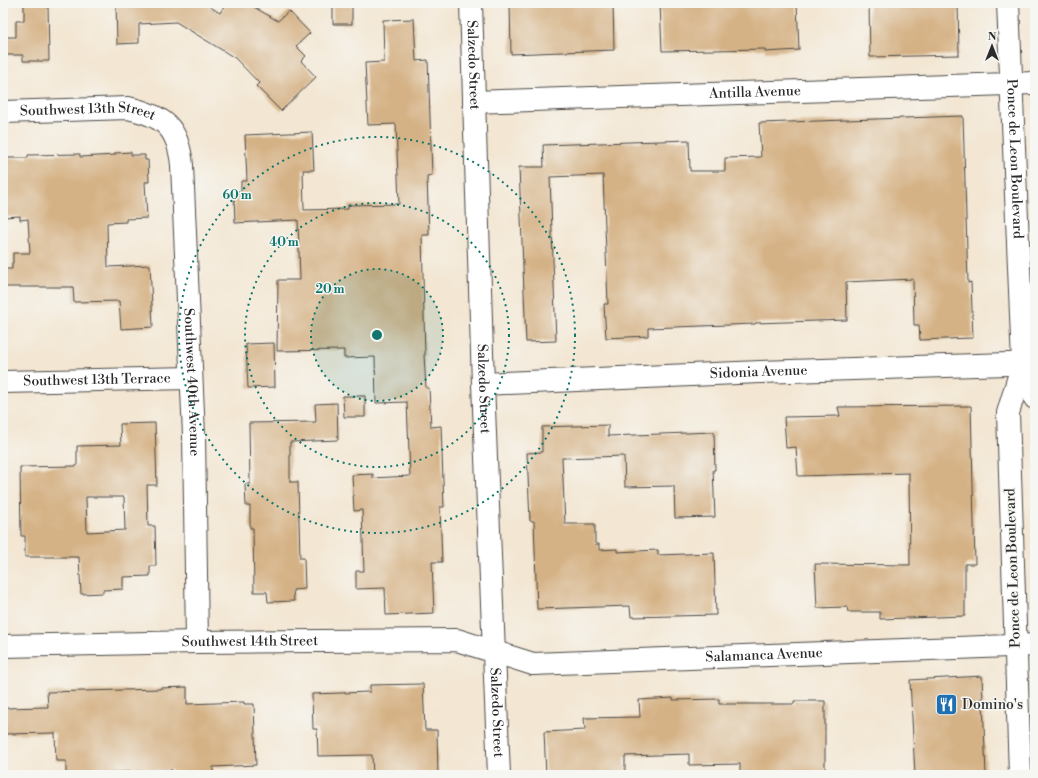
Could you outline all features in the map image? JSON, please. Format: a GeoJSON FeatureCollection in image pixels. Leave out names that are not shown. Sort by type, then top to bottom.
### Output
{"type":"FeatureCollection","features":[{"type":"Feature","properties":{"kind":"street","name":"Salzedo Street"},"geometry":{"type":"LineString","coordinates":[[471,3],[483,384],[499,775]]}},
{"type":"Feature","properties":{"kind":"street","name":"Ponce de Leon Boulevard"},"geometry":{"type":"LineString","coordinates":[[1008,3],[1011,83],[1029,363],[1035,398]]}},
{"type":"Feature","properties":{"kind":"street","name":"Antilla Avenue"},"geometry":{"type":"LineString","coordinates":[[474,102],[1035,83]]}},
{"type":"Feature","properties":{"kind":"street","name":"Southwest 13th Street"},"geometry":{"type":"LineString","coordinates":[[3,112],[128,108],[140,111],[168,126]]}},
{"type":"Feature","properties":{"kind":"street","name":"Southwest 40th Avenue"},"geometry":{"type":"LineString","coordinates":[[168,126],[178,141],[182,165],[194,435],[197,642]]}},
{"type":"Feature","properties":{"kind":"street","name":"Ponce de Leon Boulevard"},"geometry":{"type":"LineString","coordinates":[[1020,775],[1025,646],[1008,413],[1029,363]]}},
{"type":"Feature","properties":{"kind":"street","name":"Sidonia Avenue"},"geometry":{"type":"LineString","coordinates":[[483,384],[760,372],[1029,363]]}},
{"type":"Feature","properties":{"kind":"street","name":"Southwest 13th Terrace"},"geometry":{"type":"LineString","coordinates":[[3,382],[191,378]]}},
{"type":"Feature","properties":{"kind":"street","name":"Southwest 14th Street"},"geometry":{"type":"LineString","coordinates":[[3,646],[197,642],[457,640],[494,652]]}},
{"type":"Feature","properties":{"kind":"street","name":"Salamanca Avenue"},"geometry":{"type":"LineString","coordinates":[[494,652],[533,664],[1025,646]]}},
{"type":"Feature","properties":{"kind":"building"},"geometry":{"type":"Polygon","coordinates":[[[24,3],[48,3],[49,61],[23,61],[23,55],[6,55],[6,37],[16,37],[16,21],[24,21],[24,3]]]}},
{"type":"Feature","properties":{"kind":"building"},"geometry":{"type":"Polygon","coordinates":[[[116,3],[204,3],[220,13],[226,3],[247,3],[278,21],[289,11],[310,33],[296,46],[306,56],[301,61],[316,77],[281,111],[256,86],[259,83],[235,58],[176,22],[139,24],[139,43],[117,44],[116,3]]]}},
{"type":"Feature","properties":{"kind":"building"},"geometry":{"type":"Polygon","coordinates":[[[510,3],[613,3],[614,50],[511,54],[510,3]]]}},
{"type":"Feature","properties":{"kind":"building"},"geometry":{"type":"Polygon","coordinates":[[[660,3],[797,3],[799,50],[765,52],[765,49],[662,51],[660,3]]]}},
{"type":"Feature","properties":{"kind":"building"},"geometry":{"type":"Polygon","coordinates":[[[869,3],[958,3],[959,55],[870,57],[869,3]]]}},
{"type":"Feature","properties":{"kind":"building"},"geometry":{"type":"Polygon","coordinates":[[[333,6],[352,6],[352,24],[333,24],[333,6]]]}},
{"type":"Feature","properties":{"kind":"building"},"geometry":{"type":"Polygon","coordinates":[[[414,19],[416,61],[428,60],[432,175],[427,176],[429,235],[422,235],[424,355],[426,388],[429,388],[431,427],[441,426],[444,507],[440,507],[442,562],[432,562],[434,613],[386,615],[385,588],[356,589],[356,571],[364,571],[362,510],[354,511],[352,475],[373,474],[373,478],[410,476],[407,402],[376,403],[375,357],[344,358],[344,350],[277,351],[278,280],[300,280],[298,220],[235,223],[234,195],[241,194],[241,181],[247,181],[245,135],[312,132],[314,170],[303,170],[304,210],[348,209],[348,205],[399,204],[396,124],[368,125],[365,63],[384,62],[383,20],[414,19]]]}},
{"type":"Feature","properties":{"kind":"building"},"geometry":{"type":"Polygon","coordinates":[[[963,116],[968,283],[971,282],[973,338],[920,340],[919,325],[914,325],[913,279],[846,282],[847,320],[648,328],[648,336],[606,338],[604,304],[608,304],[603,175],[550,177],[556,341],[526,342],[519,167],[544,167],[543,145],[689,140],[690,171],[725,171],[725,158],[761,157],[759,123],[963,116]]]}},
{"type":"Feature","properties":{"kind":"building"},"geometry":{"type":"Polygon","coordinates":[[[131,152],[131,155],[145,155],[145,160],[148,160],[149,182],[145,182],[147,218],[126,219],[126,222],[107,223],[108,267],[150,265],[153,327],[121,329],[119,301],[74,302],[73,287],[3,287],[3,269],[12,269],[13,253],[30,253],[28,219],[20,220],[20,216],[3,217],[3,158],[28,158],[28,155],[80,154],[80,157],[115,155],[115,153],[131,152]]]}},
{"type":"Feature","properties":{"kind":"building"},"geometry":{"type":"Polygon","coordinates":[[[274,343],[275,387],[248,388],[246,344],[274,343]]]}},
{"type":"Feature","properties":{"kind":"building"},"geometry":{"type":"Polygon","coordinates":[[[343,396],[365,396],[365,417],[344,417],[343,396]]]}},
{"type":"Feature","properties":{"kind":"building"},"geometry":{"type":"Polygon","coordinates":[[[337,403],[338,440],[290,442],[290,482],[298,482],[300,558],[304,558],[305,589],[293,590],[294,601],[268,602],[267,592],[254,592],[253,528],[250,528],[250,506],[246,506],[245,484],[250,484],[249,423],[316,422],[315,404],[337,403]]]}},
{"type":"Feature","properties":{"kind":"building"},"geometry":{"type":"Polygon","coordinates":[[[971,406],[975,564],[965,564],[965,616],[880,619],[880,612],[848,612],[847,607],[817,608],[815,564],[910,565],[909,473],[798,476],[796,447],[786,448],[784,417],[840,416],[838,407],[971,406]]]}},
{"type":"Feature","properties":{"kind":"building"},"geometry":{"type":"Polygon","coordinates":[[[155,423],[157,485],[147,485],[148,526],[155,526],[156,566],[150,566],[150,576],[123,577],[123,589],[103,590],[103,593],[81,594],[79,557],[25,557],[25,536],[21,536],[20,467],[77,466],[77,446],[121,445],[120,424],[155,423]],[[86,497],[87,532],[125,530],[124,497],[86,497]]]}},
{"type":"Feature","properties":{"kind":"building"},"geometry":{"type":"Polygon","coordinates":[[[608,425],[608,436],[714,432],[715,470],[713,470],[715,517],[675,518],[674,486],[625,487],[624,456],[562,458],[565,524],[595,524],[595,544],[599,544],[599,550],[617,549],[617,552],[658,550],[658,555],[714,553],[716,615],[631,617],[630,606],[537,609],[534,521],[530,521],[527,453],[542,452],[542,427],[608,425]]]}},
{"type":"Feature","properties":{"kind":"building"},"geometry":{"type":"Polygon","coordinates":[[[982,676],[986,775],[915,775],[910,680],[982,676]]]}},
{"type":"Feature","properties":{"kind":"building"},"geometry":{"type":"Polygon","coordinates":[[[423,684],[425,730],[437,730],[438,775],[373,775],[372,755],[318,756],[317,729],[313,729],[312,694],[370,692],[370,685],[423,684]]]}},
{"type":"Feature","properties":{"kind":"building"},"geometry":{"type":"Polygon","coordinates":[[[187,687],[187,704],[244,702],[244,704],[254,704],[256,765],[213,767],[213,775],[172,775],[172,770],[99,773],[99,775],[66,775],[66,761],[56,761],[55,733],[3,734],[3,708],[48,707],[47,692],[187,687]]]}},
{"type":"Feature","properties":{"kind":"building"},"geometry":{"type":"Polygon","coordinates":[[[673,698],[673,700],[719,699],[719,704],[794,704],[794,701],[825,701],[825,775],[740,775],[740,764],[689,765],[689,754],[625,756],[625,775],[546,775],[544,732],[585,730],[584,718],[640,717],[639,700],[673,698]]]}},
{"type":"Feature","properties":{"kind":"place","name":"Domino's"},"geometry":{"type":"Point","coordinates":[947,705]}}]}
